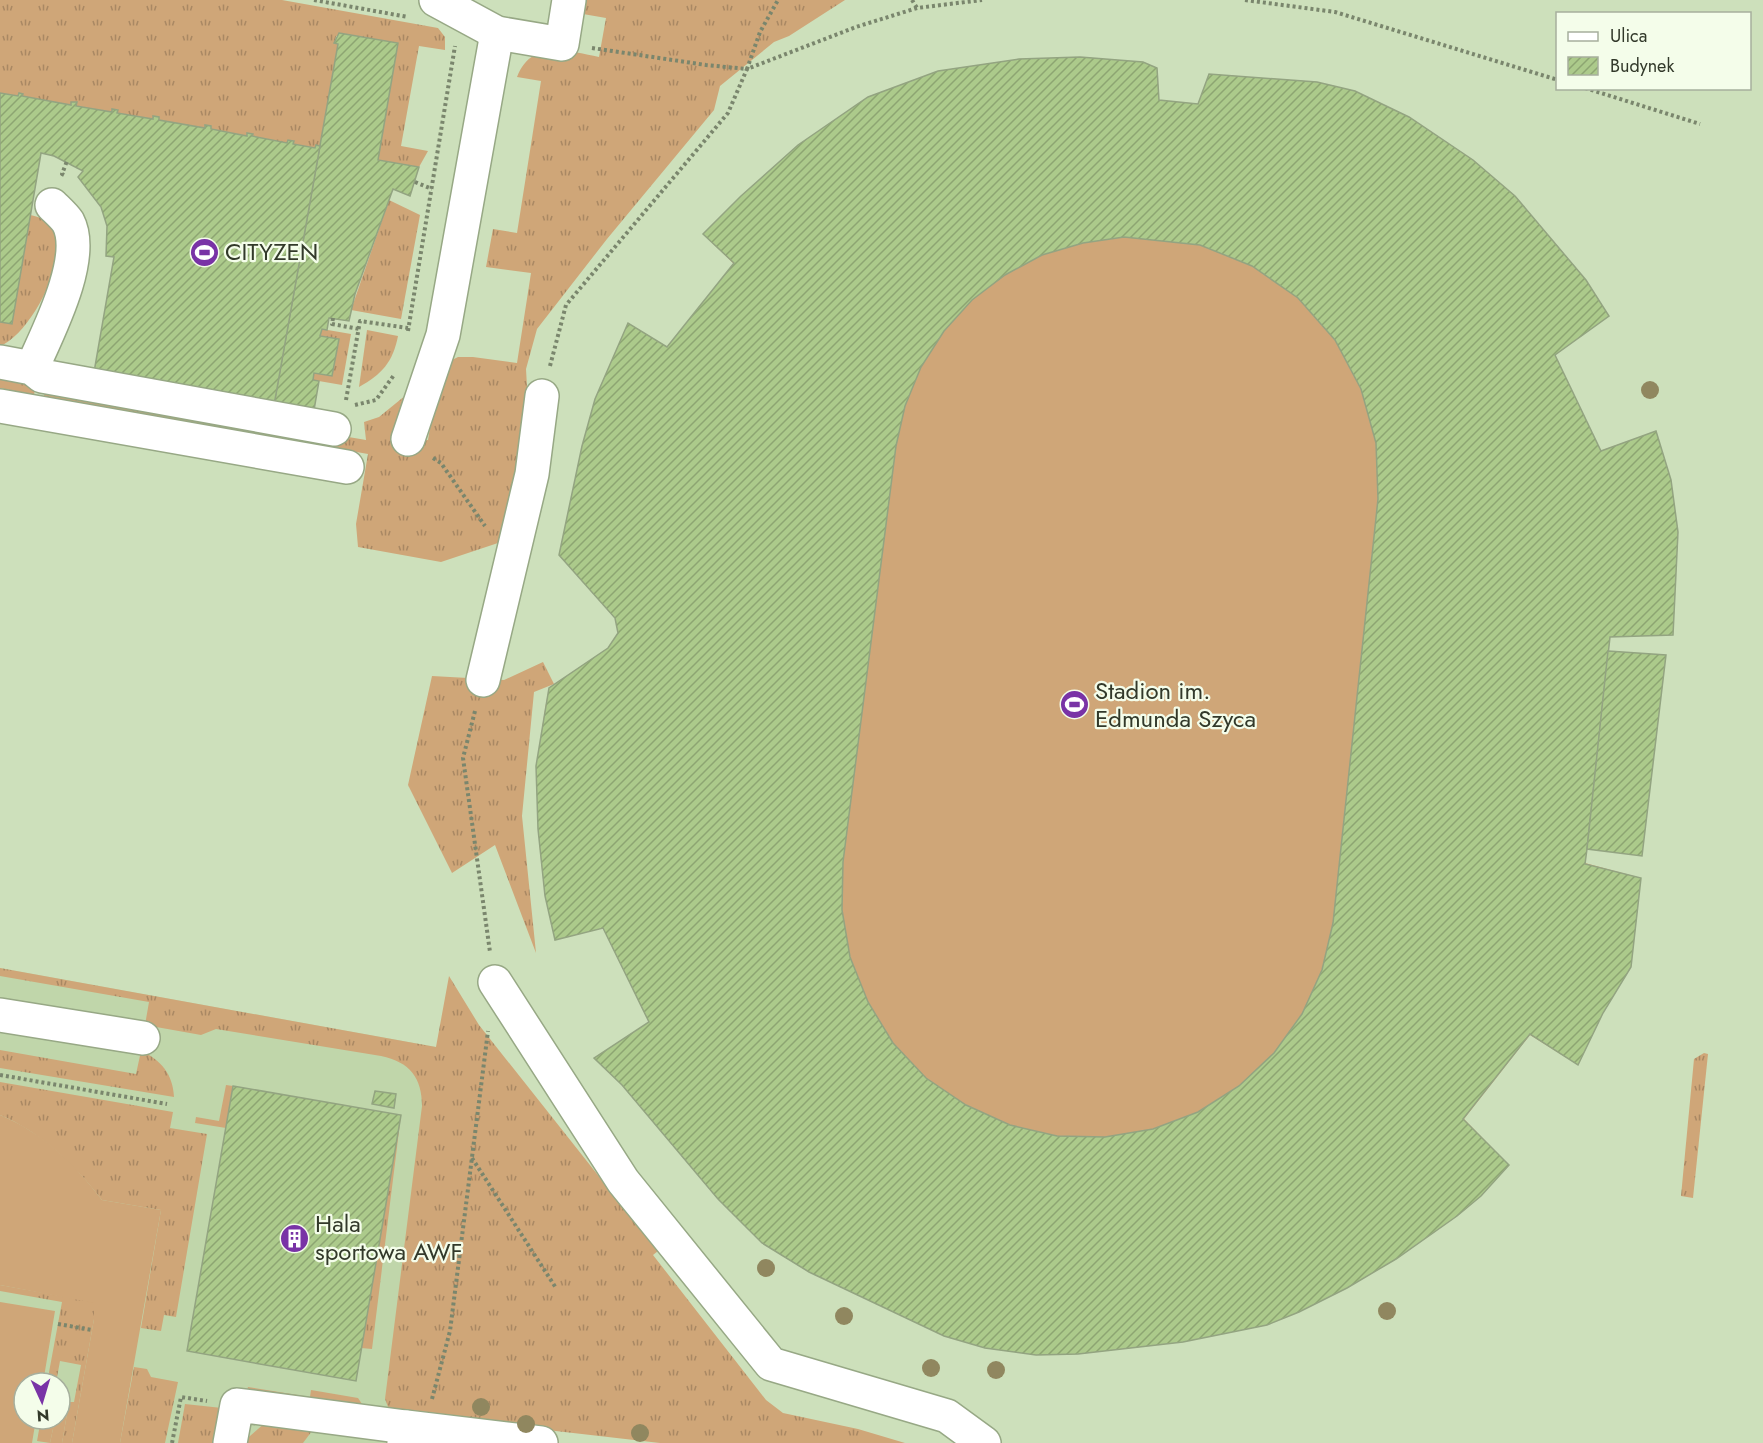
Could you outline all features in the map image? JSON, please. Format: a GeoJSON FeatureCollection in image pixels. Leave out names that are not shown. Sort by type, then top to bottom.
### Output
{"type":"FeatureCollection","features":[{"type":"Feature","properties":{"kind":"street"},"geometry":{"type":"LineString","coordinates":[[431,5],[497,33],[562,44],[569,0]]}},
{"type":"Feature","properties":{"kind":"street"},"geometry":{"type":"LineString","coordinates":[[408,439],[443,335],[497,33]]}},
{"type":"Feature","properties":{"kind":"street"},"geometry":{"type":"LineString","coordinates":[[32,368],[59,306],[72,255],[72,237],[67,221],[52,205]]}},
{"type":"Feature","properties":{"kind":"street"},"geometry":{"type":"LineString","coordinates":[[0,362],[32,368],[42,376],[334,429]]}},
{"type":"Feature","properties":{"kind":"street"},"geometry":{"type":"LineString","coordinates":[[483,680],[532,474],[542,396]]}},
{"type":"Feature","properties":{"kind":"street"},"geometry":{"type":"LineString","coordinates":[[0,406],[347,467]]}},
{"type":"Feature","properties":{"kind":"street"},"geometry":{"type":"LineString","coordinates":[[495,982],[623,1181],[771,1365],[947,1416],[984,1443]]}},
{"type":"Feature","properties":{"kind":"street"},"geometry":{"type":"LineString","coordinates":[[0,1015],[143,1038]]}},
{"type":"Feature","properties":{"kind":"street"},"geometry":{"type":"LineString","coordinates":[[230,1443],[237,1406],[372,1433]]}},
{"type":"Feature","properties":{"kind":"street"},"geometry":{"type":"LineString","coordinates":[[324,1443],[346,1432],[412,1433],[541,1443]]}},
{"type":"Feature","properties":{"kind":"path"},"geometry":{"type":"LineString","coordinates":[[314,0],[431,5]]}},
{"type":"Feature","properties":{"kind":"path"},"geometry":{"type":"LineString","coordinates":[[542,396],[566,305],[728,113],[760,32],[778,0]]}},
{"type":"Feature","properties":{"kind":"path"},"geometry":{"type":"LineString","coordinates":[[912,0],[917,8]]}},
{"type":"Feature","properties":{"kind":"path"},"geometry":{"type":"LineString","coordinates":[[562,44],[747,69],[856,27],[917,8],[982,0]]}},
{"type":"Feature","properties":{"kind":"path"},"geometry":{"type":"LineString","coordinates":[[1245,0],[1335,12],[1556,80]]}},
{"type":"Feature","properties":{"kind":"path"},"geometry":{"type":"LineString","coordinates":[[334,429],[340,430],[360,321],[408,328],[456,48],[454,40]]}},
{"type":"Feature","properties":{"kind":"path"},"geometry":{"type":"LineString","coordinates":[[1591,90],[1700,124]]}},
{"type":"Feature","properties":{"kind":"path"},"geometry":{"type":"LineString","coordinates":[[415,182],[432,189]]}},
{"type":"Feature","properties":{"kind":"path"},"geometry":{"type":"LineString","coordinates":[[333,318],[332,324],[359,329]]}},
{"type":"Feature","properties":{"kind":"path"},"geometry":{"type":"LineString","coordinates":[[362,405],[376,400]]}},
{"type":"Feature","properties":{"kind":"path"},"geometry":{"type":"LineString","coordinates":[[408,439],[441,463],[511,562]]}},
{"type":"Feature","properties":{"kind":"path"},"geometry":{"type":"LineString","coordinates":[[483,680],[463,758],[495,982]]}},
{"type":"Feature","properties":{"kind":"path"},"geometry":{"type":"LineString","coordinates":[[412,1433],[450,1332],[489,1029]]}},
{"type":"Feature","properties":{"kind":"path"},"geometry":{"type":"LineString","coordinates":[[0,1075],[166,1104]]}},
{"type":"Feature","properties":{"kind":"path"},"geometry":{"type":"LineString","coordinates":[[472,1158],[556,1288]]}},
{"type":"Feature","properties":{"kind":"path"},"geometry":{"type":"LineString","coordinates":[[58,1324],[92,1330]]}},
{"type":"Feature","properties":{"kind":"path"},"geometry":{"type":"LineString","coordinates":[[172,1443],[181,1397]]}},
{"type":"Feature","properties":{"kind":"shaded area"},"geometry":{"type":"Polygon","coordinates":[[[0,968],[436,1047],[391,1443],[0,1443],[0,968]]]}},
{"type":"Feature","properties":{"kind":"green space"},"geometry":{"type":"Polygon","coordinates":[[[0,0],[282,0],[438,28],[445,37],[445,50],[419,46],[401,146],[428,151],[419,167],[378,160],[398,43],[336,36],[335,43],[338,44],[320,146],[316,145],[315,148],[293,144],[294,141],[288,140],[287,143],[252,136],[248,133],[247,136],[211,129],[211,126],[206,125],[205,128],[159,120],[159,117],[154,116],[153,119],[117,113],[118,110],[113,109],[112,112],[76,106],[76,102],[71,102],[71,105],[22,96],[19,93],[18,96],[0,93],[0,0]]]}},
{"type":"Feature","properties":{"kind":"green space"},"geometry":{"type":"Polygon","coordinates":[[[586,0],[845,0],[789,36],[774,42],[720,86],[714,110],[607,239],[537,329],[526,369],[528,404],[507,540],[441,562],[358,547],[356,524],[368,454],[44,397],[46,385],[366,440],[364,422],[379,417],[406,395],[408,439],[428,440],[439,373],[446,363],[458,357],[473,357],[517,363],[531,273],[486,267],[493,229],[517,233],[541,81],[517,77],[524,65],[541,52],[575,52],[599,57],[606,18],[583,14],[586,0]]]}},
{"type":"Feature","properties":{"kind":"green space","name":"Stadion im. Edmunda Szyca"},"geometry":{"type":"Polygon","coordinates":[[[1080,57],[1143,62],[1157,68],[1159,100],[1198,104],[1209,74],[1317,82],[1355,91],[1409,117],[1473,160],[1515,196],[1586,280],[1609,316],[1555,355],[1600,451],[1656,431],[1671,480],[1678,532],[1673,635],[1610,637],[1585,863],[1641,878],[1631,967],[1603,1013],[1578,1065],[1530,1035],[1464,1119],[1509,1165],[1481,1196],[1457,1216],[1396,1259],[1347,1288],[1267,1325],[1183,1342],[1078,1354],[1036,1355],[944,1336],[809,1272],[762,1243],[718,1199],[622,1085],[594,1058],[649,1022],[603,928],[555,940],[543,877],[538,783],[543,720],[549,688],[608,648],[618,633],[615,618],[559,555],[582,446],[595,399],[628,323],[667,347],[734,264],[703,234],[798,145],[868,97],[938,71],[1019,59],[1080,57]]]}},
{"type":"Feature","properties":{"kind":"green space"},"geometry":{"type":"Polygon","coordinates":[[[389,200],[420,215],[401,319],[351,310],[389,200]]]}},
{"type":"Feature","properties":{"kind":"green space"},"geometry":{"type":"Polygon","coordinates":[[[30,215],[44,219],[54,229],[58,242],[57,258],[44,295],[34,312],[12,339],[0,346],[0,322],[12,324],[30,215]]]}},
{"type":"Feature","properties":{"kind":"green space"},"geometry":{"type":"Polygon","coordinates":[[[322,329],[351,334],[342,385],[313,380],[314,373],[332,376],[339,340],[320,336],[322,329]]]}},
{"type":"Feature","properties":{"kind":"green space"},"geometry":{"type":"Polygon","coordinates":[[[367,330],[398,336],[390,360],[380,372],[359,387],[367,330]]]}},
{"type":"Feature","properties":{"kind":"green space"},"geometry":{"type":"Polygon","coordinates":[[[0,376],[36,383],[34,395],[0,388],[0,376]]]}},
{"type":"Feature","properties":{"kind":"green space"},"geometry":{"type":"Polygon","coordinates":[[[543,662],[554,684],[534,692],[522,816],[536,953],[495,845],[452,873],[408,785],[432,676],[504,680],[543,662]]]}},
{"type":"Feature","properties":{"kind":"green space"},"geometry":{"type":"Polygon","coordinates":[[[0,968],[436,1047],[449,976],[479,1025],[658,1251],[653,1255],[766,1400],[783,1413],[858,1429],[905,1443],[660,1443],[390,1412],[385,1399],[422,1106],[417,1079],[407,1067],[400,1062],[381,1056],[216,1029],[201,1035],[145,1025],[149,1002],[0,976],[0,968]]]}},
{"type":"Feature","properties":{"kind":"green space"},"geometry":{"type":"Polygon","coordinates":[[[0,1050],[136,1074],[141,1051],[165,1069],[171,1081],[174,1097],[0,1068],[0,1050]]]}},
{"type":"Feature","properties":{"kind":"green space"},"geometry":{"type":"Polygon","coordinates":[[[1704,1053],[1708,1054],[1693,1198],[1681,1196],[1694,1059],[1704,1053]]]}},
{"type":"Feature","properties":{"kind":"green space"},"geometry":{"type":"Polygon","coordinates":[[[0,1082],[173,1112],[170,1128],[207,1134],[176,1317],[164,1315],[161,1331],[141,1328],[161,1210],[102,1200],[69,1162],[43,1140],[0,1115],[0,1082]]]}},
{"type":"Feature","properties":{"kind":"green space"},"geometry":{"type":"Polygon","coordinates":[[[226,1085],[233,1086],[226,1128],[195,1123],[196,1117],[219,1121],[226,1085]]]}},
{"type":"Feature","properties":{"kind":"green space"},"geometry":{"type":"Polygon","coordinates":[[[0,1115],[16,1122],[57,1150],[102,1200],[161,1210],[120,1443],[72,1443],[94,1319],[94,1303],[0,1285],[0,1115]]]}},
{"type":"Feature","properties":{"kind":"green space"},"geometry":{"type":"Polygon","coordinates":[[[401,1115],[372,1349],[361,1348],[401,1115]]]}},
{"type":"Feature","properties":{"kind":"green space"},"geometry":{"type":"Polygon","coordinates":[[[0,1285],[94,1302],[94,1319],[72,1443],[62,1443],[64,1431],[72,1431],[72,1402],[74,1402],[81,1365],[60,1361],[58,1371],[49,1371],[62,1302],[0,1291],[0,1285]]]}},
{"type":"Feature","properties":{"kind":"green space"},"geometry":{"type":"Polygon","coordinates":[[[0,1302],[55,1311],[45,1371],[12,1371],[12,1431],[34,1431],[32,1443],[0,1443],[0,1302]]]}},
{"type":"Feature","properties":{"kind":"green space"},"geometry":{"type":"Polygon","coordinates":[[[134,1367],[147,1369],[151,1377],[178,1382],[165,1443],[120,1443],[134,1367]]]}},
{"type":"Feature","properties":{"kind":"green space"},"geometry":{"type":"Polygon","coordinates":[[[248,1387],[310,1397],[311,1390],[358,1398],[362,1404],[361,1407],[247,1390],[248,1387]]]}},
{"type":"Feature","properties":{"kind":"green space"},"geometry":{"type":"Polygon","coordinates":[[[185,1404],[222,1408],[218,1443],[178,1443],[185,1404]]]}},
{"type":"Feature","properties":{"kind":"green space"},"geometry":{"type":"Polygon","coordinates":[[[266,1422],[315,1427],[303,1443],[242,1443],[266,1422]]]}},
{"type":"Feature","properties":{"kind":"green space"},"geometry":{"type":"Polygon","coordinates":[[[39,1431],[52,1431],[50,1443],[37,1441],[39,1431]]]}},
{"type":"Feature","properties":{"kind":"green space"},"geometry":{"type":"Polygon","coordinates":[[[52,1431],[64,1431],[62,1443],[50,1443],[52,1431]]]}},
{"type":"Feature","properties":{"kind":"building"},"geometry":{"type":"Polygon","coordinates":[[[339,33],[398,43],[378,160],[419,167],[410,196],[393,189],[355,294],[349,321],[329,318],[327,330],[322,329],[320,336],[339,339],[332,376],[314,373],[313,380],[319,381],[313,416],[273,410],[338,44],[334,43],[339,33]]]}},
{"type":"Feature","properties":{"kind":"building","name":"Stadion im. Edmunda Szyca"},"geometry":{"type":"Polygon","coordinates":[[[1080,57],[1143,62],[1157,68],[1159,100],[1198,104],[1209,74],[1317,82],[1355,91],[1409,117],[1473,160],[1515,196],[1586,280],[1609,316],[1555,355],[1601,451],[1656,431],[1671,480],[1678,532],[1673,635],[1610,637],[1585,864],[1641,878],[1631,967],[1603,1013],[1578,1065],[1530,1034],[1463,1119],[1509,1165],[1481,1196],[1457,1216],[1396,1259],[1347,1288],[1299,1312],[1267,1325],[1183,1342],[1078,1354],[1036,1355],[985,1348],[944,1336],[809,1272],[762,1243],[718,1199],[622,1085],[594,1058],[649,1022],[603,928],[555,940],[545,896],[538,829],[536,766],[549,688],[608,648],[618,633],[615,618],[559,555],[582,446],[595,399],[628,323],[667,347],[734,263],[703,234],[798,145],[868,97],[938,71],[1019,59],[1080,57]],[[1124,237],[1083,243],[1042,255],[1005,275],[972,300],[944,331],[921,367],[905,406],[896,446],[843,862],[842,910],[850,957],[868,1002],[893,1043],[926,1078],[966,1105],[1010,1125],[1057,1136],[1105,1137],[1153,1129],[1198,1112],[1239,1086],[1274,1053],[1302,1014],[1322,970],[1333,923],[1378,499],[1376,443],[1361,389],[1335,340],[1298,298],[1252,266],[1200,245],[1124,237]]]}},
{"type":"Feature","properties":{"kind":"building","name":"CITYZEN"},"geometry":{"type":"Polygon","coordinates":[[[0,93],[18,96],[19,93],[23,94],[22,96],[71,105],[71,102],[77,102],[76,106],[112,112],[112,109],[118,110],[117,113],[153,119],[153,116],[159,117],[159,120],[205,128],[205,125],[211,126],[211,129],[247,136],[247,133],[287,143],[288,140],[294,141],[293,144],[315,148],[316,145],[320,146],[273,411],[93,378],[114,257],[106,256],[107,226],[101,207],[78,177],[83,171],[54,156],[41,153],[12,324],[0,322],[0,93]]]}},
{"type":"Feature","properties":{"kind":"building"},"geometry":{"type":"Polygon","coordinates":[[[1608,651],[1666,655],[1642,856],[1587,849],[1608,651]]]}},
{"type":"Feature","properties":{"kind":"building","name":"Hala sportowa AWF"},"geometry":{"type":"Polygon","coordinates":[[[233,1086],[401,1115],[356,1381],[187,1351],[233,1086]]]}},
{"type":"Feature","properties":{"kind":"building"},"geometry":{"type":"Polygon","coordinates":[[[375,1091],[396,1094],[394,1108],[372,1104],[375,1091]]]}},
{"type":"Feature","properties":{"kind":"place","name":"CITYZEN"},"geometry":{"type":"Point","coordinates":[204,252]}},
{"type":"Feature","properties":{"kind":"place","name":"Stadion im. Edmunda Szyca"},"geometry":{"type":"Point","coordinates":[1074,705]}},
{"type":"Feature","properties":{"kind":"place","name":"Hala sportowa AWF"},"geometry":{"type":"Point","coordinates":[294,1238]}}]}
